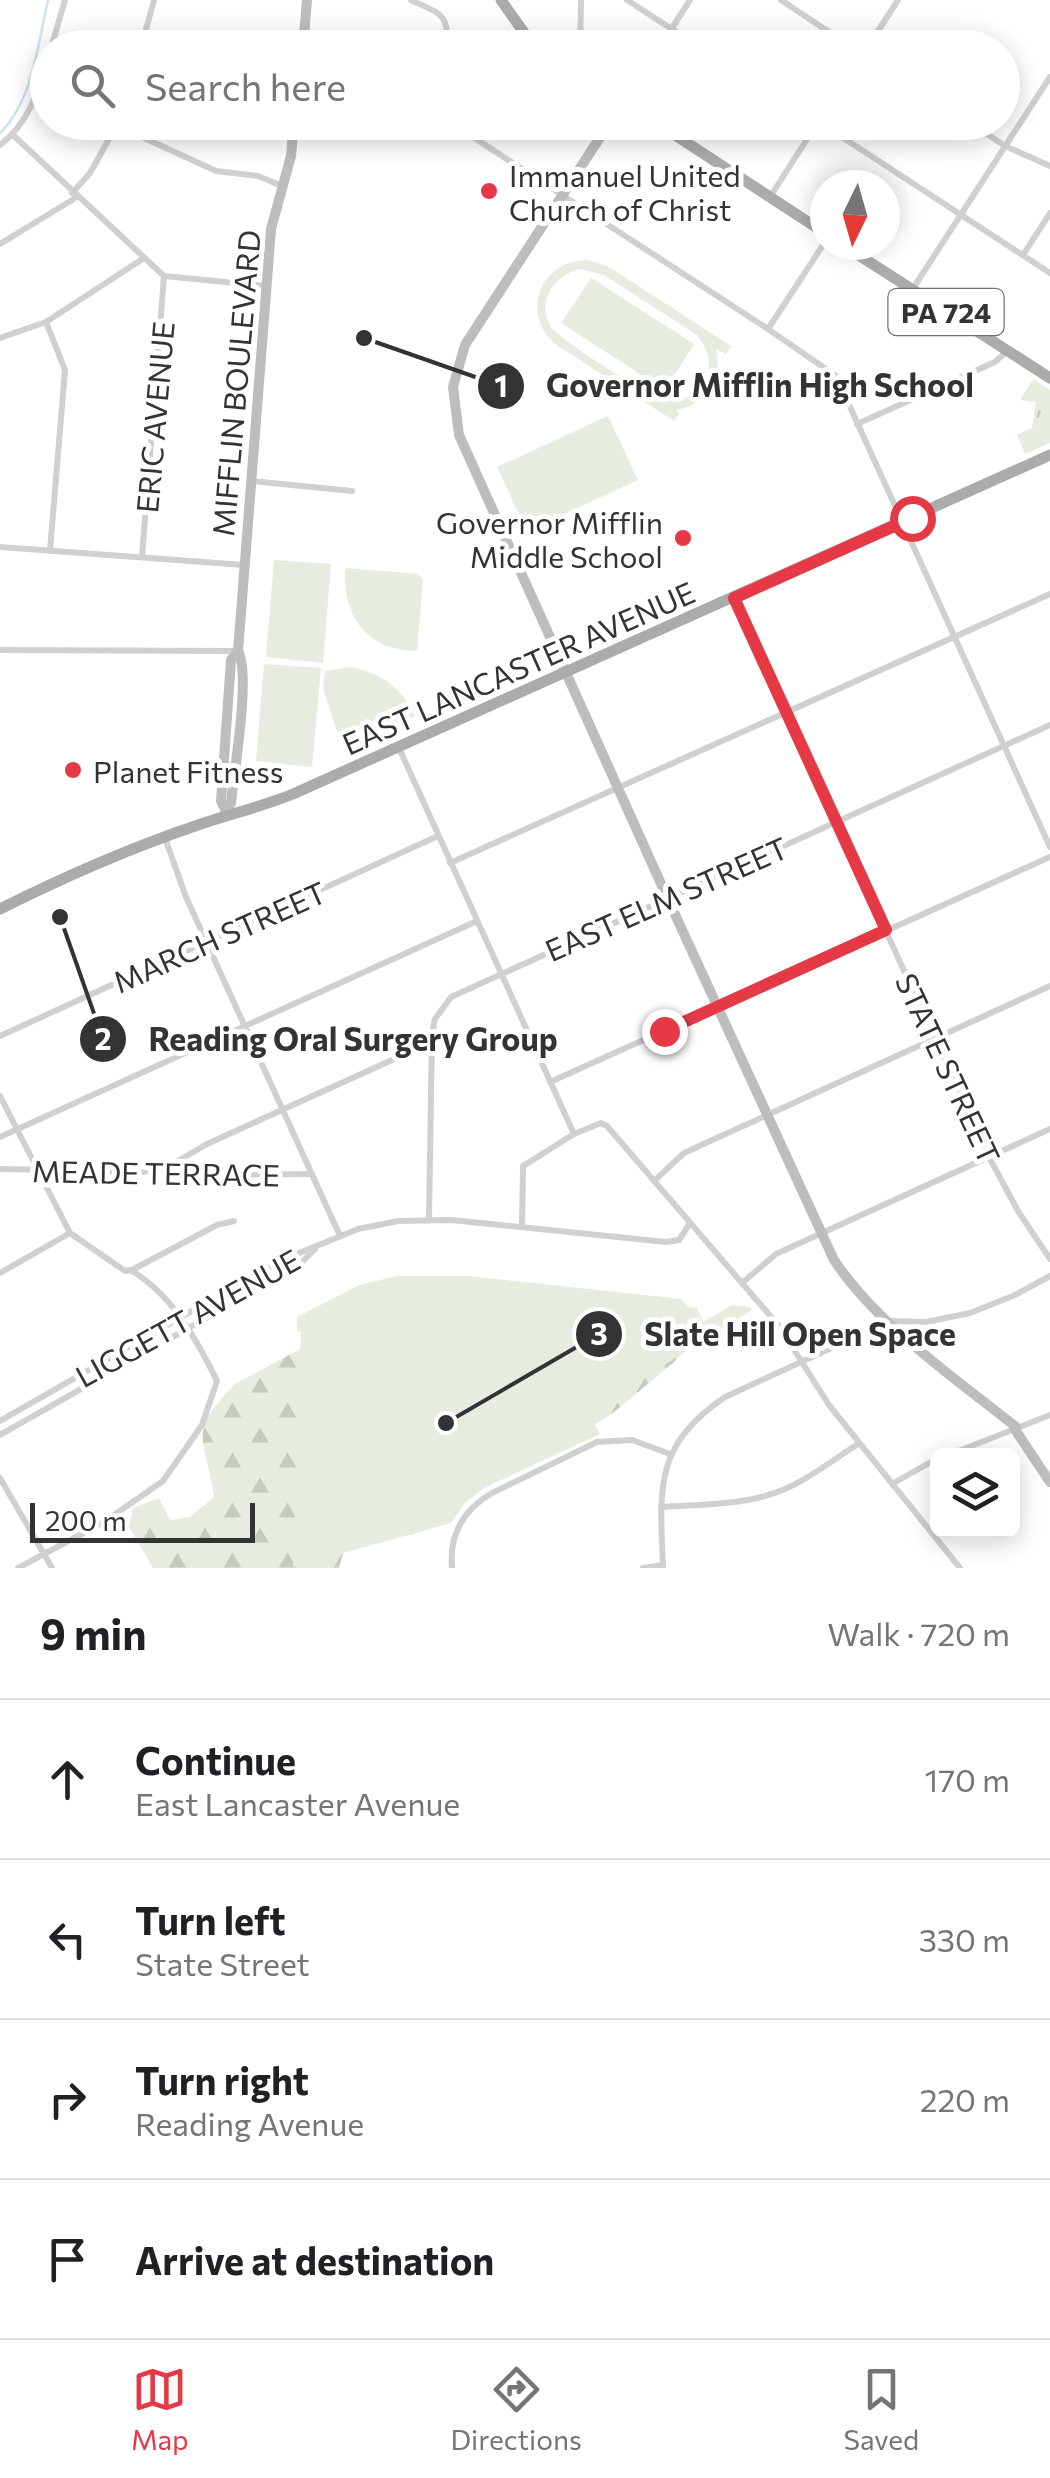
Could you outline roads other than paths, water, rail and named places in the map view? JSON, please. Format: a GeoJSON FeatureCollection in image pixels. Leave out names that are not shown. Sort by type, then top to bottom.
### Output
{"type":"FeatureCollection","features":[{"type":"Feature","properties":{"kind":"main road"},"geometry":{"type":"LineString","coordinates":[[501,0],[522,30]]}},
{"type":"Feature","properties":{"kind":"main road"},"geometry":{"type":"LineString","coordinates":[[682,140],[810,223]]}},
{"type":"Feature","properties":{"kind":"main road","name":"PA 724"},"geometry":{"type":"LineString","coordinates":[[866,260],[1050,378]]}},
{"type":"Feature","properties":{"kind":"main road","name":"EAST LANCASTER AVENUE"},"geometry":{"type":"LineString","coordinates":[[0,909],[73,873],[225,814],[253,811],[1050,455]]}},
{"type":"Feature","properties":{"kind":"street"},"geometry":{"type":"LineString","coordinates":[[56,30],[65,0]]}},
{"type":"Feature","properties":{"kind":"street"},"geometry":{"type":"LineString","coordinates":[[145,30],[154,0]]}},
{"type":"Feature","properties":{"kind":"street"},"geometry":{"type":"LineString","coordinates":[[304,30],[307,0]]}},
{"type":"Feature","properties":{"kind":"street"},"geometry":{"type":"LineString","coordinates":[[411,0],[440,14],[446,30]]}},
{"type":"Feature","properties":{"kind":"street"},"geometry":{"type":"LineString","coordinates":[[580,30],[581,0]]}},
{"type":"Feature","properties":{"kind":"street"},"geometry":{"type":"LineString","coordinates":[[627,0],[674,30]]}},
{"type":"Feature","properties":{"kind":"street"},"geometry":{"type":"LineString","coordinates":[[671,28],[690,0]]}},
{"type":"Feature","properties":{"kind":"street"},"geometry":{"type":"LineString","coordinates":[[781,0],[826,30]]}},
{"type":"Feature","properties":{"kind":"street"},"geometry":{"type":"LineString","coordinates":[[879,30],[898,0]]}},
{"type":"Feature","properties":{"kind":"street"},"geometry":{"type":"LineString","coordinates":[[1020,123],[1050,77]]}},
{"type":"Feature","properties":{"kind":"street"},"geometry":{"type":"LineString","coordinates":[[0,145],[13,135],[30,107]]}},
{"type":"Feature","properties":{"kind":"street"},"geometry":{"type":"LineString","coordinates":[[13,135],[164,276],[268,286]]}},
{"type":"Feature","properties":{"kind":"street"},"geometry":{"type":"LineString","coordinates":[[0,244],[75,195],[109,140]]}},
{"type":"Feature","properties":{"kind":"street"},"geometry":{"type":"LineString","coordinates":[[151,140],[216,171],[258,176],[282,186]]}},
{"type":"Feature","properties":{"kind":"street","name":"MIFFLIN BOULEVARD"},"geometry":{"type":"LineString","coordinates":[[225,814],[220,801],[232,660],[238,651],[270,229],[292,140]]}},
{"type":"Feature","properties":{"kind":"street"},"geometry":{"type":"LineString","coordinates":[[478,140],[836,376],[1050,846]]}},
{"type":"Feature","properties":{"kind":"street"},"geometry":{"type":"LineString","coordinates":[[598,140],[465,345],[455,374],[453,402],[464,448],[666,898],[821,1233],[847,1280],[912,1344],[1015,1428],[1050,1482]]}},
{"type":"Feature","properties":{"kind":"street"},"geometry":{"type":"LineString","coordinates":[[769,197],[806,140]]}},
{"type":"Feature","properties":{"kind":"street"},"geometry":{"type":"LineString","coordinates":[[846,140],[1050,273]]}},
{"type":"Feature","properties":{"kind":"street"},"geometry":{"type":"LineString","coordinates":[[996,140],[1050,166]]}},
{"type":"Feature","properties":{"kind":"street"},"geometry":{"type":"LineString","coordinates":[[912,290],[1009,140]]}},
{"type":"Feature","properties":{"kind":"street"},"geometry":{"type":"LineString","coordinates":[[1022,255],[1050,213]]}},
{"type":"Feature","properties":{"kind":"street"},"geometry":{"type":"LineString","coordinates":[[0,338],[46,322],[144,258]]}},
{"type":"Feature","properties":{"kind":"street"},"geometry":{"type":"LineString","coordinates":[[768,329],[813,260]]}},
{"type":"Feature","properties":{"kind":"street","name":"ERIC AVENUE"},"geometry":{"type":"LineString","coordinates":[[142,557],[164,276]]}},
{"type":"Feature","properties":{"kind":"street"},"geometry":{"type":"LineString","coordinates":[[46,322],[65,370],[50,550]]}},
{"type":"Feature","properties":{"kind":"street"},"geometry":{"type":"LineString","coordinates":[[858,424],[995,362],[1008,351]]}},
{"type":"Feature","properties":{"kind":"street"},"geometry":{"type":"LineString","coordinates":[[252,481],[352,491]]}},
{"type":"Feature","properties":{"kind":"street"},"geometry":{"type":"LineString","coordinates":[[0,547],[245,565]]}},
{"type":"Feature","properties":{"kind":"street"},"geometry":{"type":"LineString","coordinates":[[450,863],[1050,594]]}},
{"type":"Feature","properties":{"kind":"street","name":"STATE STREET"},"geometry":{"type":"LineString","coordinates":[[734,598],[988,1157],[1050,1259]]}},
{"type":"Feature","properties":{"kind":"street"},"geometry":{"type":"LineString","coordinates":[[0,650],[238,651]]}},
{"type":"Feature","properties":{"kind":"street","name":"EAST ELM STREET"},"geometry":{"type":"LineString","coordinates":[[431,1046],[435,1020],[451,997],[1050,726]]}},
{"type":"Feature","properties":{"kind":"street"},"geometry":{"type":"LineString","coordinates":[[398,748],[574,1134]]}},
{"type":"Feature","properties":{"kind":"street","name":"MARCH STREET"},"geometry":{"type":"LineString","coordinates":[[0,1036],[438,836]]}},
{"type":"Feature","properties":{"kind":"street"},"geometry":{"type":"LineString","coordinates":[[165,838],[206,942],[340,1236]]}},
{"type":"Feature","properties":{"kind":"street"},"geometry":{"type":"LineString","coordinates":[[550,1082],[1050,857]]}},
{"type":"Feature","properties":{"kind":"street"},"geometry":{"type":"LineString","coordinates":[[0,1137],[477,921]]}},
{"type":"Feature","properties":{"kind":"street"},"geometry":{"type":"LineString","coordinates":[[654,1181],[684,1154],[1050,986]]}},
{"type":"Feature","properties":{"kind":"street"},"geometry":{"type":"LineString","coordinates":[[166,1168],[282,1109],[431,1046],[428,1220]]}},
{"type":"Feature","properties":{"kind":"street"},"geometry":{"type":"LineString","coordinates":[[0,1096],[70,1233],[125,1271],[234,1221]]}},
{"type":"Feature","properties":{"kind":"street"},"geometry":{"type":"LineString","coordinates":[[522,1226],[523,1166],[601,1122],[742,1283],[802,1360],[858,1444],[960,1568]]}},
{"type":"Feature","properties":{"kind":"street"},"geometry":{"type":"LineString","coordinates":[[742,1283],[776,1254],[1050,1129]]}},
{"type":"Feature","properties":{"kind":"street","name":"MEADE TERRACE"},"geometry":{"type":"LineString","coordinates":[[0,1169],[142,1172],[166,1168],[205,1175],[312,1174]]}},
{"type":"Feature","properties":{"kind":"street"},"geometry":{"type":"LineString","coordinates":[[316,1248],[377,1224],[428,1220],[666,1242],[679,1240],[690,1223]]}},
{"type":"Feature","properties":{"kind":"street"},"geometry":{"type":"LineString","coordinates":[[0,1273],[70,1233]]}},
{"type":"Feature","properties":{"kind":"street","name":"LIGGETT AVENUE"},"geometry":{"type":"LineString","coordinates":[[0,1421],[287,1258],[316,1248]]}},
{"type":"Feature","properties":{"kind":"street","name":"LIGGETT AVENUE"},"geometry":{"type":"LineString","coordinates":[[0,1435],[298,1266],[316,1248]]}},
{"type":"Feature","properties":{"kind":"street"},"geometry":{"type":"LineString","coordinates":[[18,1568],[90,1530],[162,1480],[202,1425],[217,1381],[180,1318],[154,1286],[130,1270]]}},
{"type":"Feature","properties":{"kind":"street"},"geometry":{"type":"LineString","coordinates":[[643,1568],[663,1567],[660,1507],[670,1454],[704,1411],[724,1397],[890,1321],[926,1322],[970,1314],[1050,1276]]}},
{"type":"Feature","properties":{"kind":"street"},"geometry":{"type":"LineString","coordinates":[[966,1448],[1050,1415]]}},
{"type":"Feature","properties":{"kind":"street"},"geometry":{"type":"LineString","coordinates":[[452,1568],[451,1549],[458,1525],[478,1501],[492,1493],[597,1442],[632,1440],[670,1454]]}},
{"type":"Feature","properties":{"kind":"street"},"geometry":{"type":"LineString","coordinates":[[660,1507],[736,1502],[774,1494],[802,1481],[858,1444]]}},
{"type":"Feature","properties":{"kind":"street"},"geometry":{"type":"LineString","coordinates":[[892,1484],[930,1463]]}},
{"type":"Feature","properties":{"kind":"street"},"geometry":{"type":"LineString","coordinates":[[0,1478],[52,1568]]}},
{"type":"Feature","properties":{"kind":"waterway"},"geometry":{"type":"LineString","coordinates":[[42,30],[48,0]]}},
{"type":"Feature","properties":{"kind":"waterway"},"geometry":{"type":"LineString","coordinates":[[0,133],[20,104],[30,78]]}},
{"type":"Feature","properties":{"kind":"place","name":"Immanuel United Church of Christ"},"geometry":{"type":"Point","coordinates":[489,191]}},
{"type":"Feature","properties":{"kind":"place","name":"Governor Mifflin High School"},"geometry":{"type":"Point","coordinates":[364,338]}},
{"type":"Feature","properties":{"kind":"place","name":"Governor Mifflin Middle School"},"geometry":{"type":"Point","coordinates":[683,538]}},
{"type":"Feature","properties":{"kind":"place","name":"Planet Fitness"},"geometry":{"type":"Point","coordinates":[73,770]}},
{"type":"Feature","properties":{"kind":"place","name":"Reading Oral Surgery Group"},"geometry":{"type":"Point","coordinates":[60,917]}},
{"type":"Feature","properties":{"kind":"place","name":"Slate Hill Open Space"},"geometry":{"type":"Point","coordinates":[446,1423]}}]}
